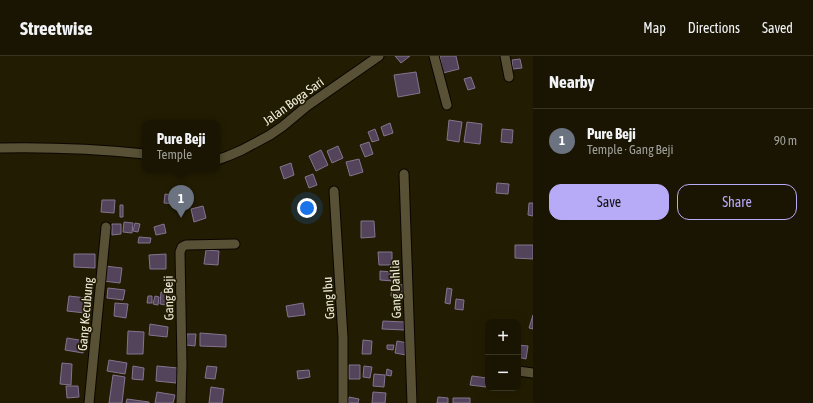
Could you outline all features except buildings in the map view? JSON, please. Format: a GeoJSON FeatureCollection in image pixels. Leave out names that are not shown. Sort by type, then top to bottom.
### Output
{"type":"FeatureCollection","features":[{"type":"Feature","properties":{"kind":"street","name":"Jalan Boga Sari"},"geometry":{"type":"LineString","coordinates":[[220,159],[242,150],[270,135],[307,106],[379,56]]}},
{"type":"Feature","properties":{"kind":"street"},"geometry":{"type":"LineString","coordinates":[[434,56],[447,105]]}},
{"type":"Feature","properties":{"kind":"street"},"geometry":{"type":"LineString","coordinates":[[505,56],[509,77]]}},
{"type":"Feature","properties":{"kind":"street"},"geometry":{"type":"LineString","coordinates":[[0,148],[41,147],[142,154]]}},
{"type":"Feature","properties":{"kind":"street","name":"Gang Dahlia"},"geometry":{"type":"LineString","coordinates":[[404,174],[412,403]]}},
{"type":"Feature","properties":{"kind":"street","name":"Gang Ibu"},"geometry":{"type":"LineString","coordinates":[[334,191],[343,338],[343,403]]}},
{"type":"Feature","properties":{"kind":"street","name":"Gang Kecubung"},"geometry":{"type":"LineString","coordinates":[[89,403],[106,227]]}},
{"type":"Feature","properties":{"kind":"street","name":"Gang Beji"},"geometry":{"type":"LineString","coordinates":[[181,403],[182,365],[180,252],[182,247],[186,245],[235,244]]}},
{"type":"Feature","properties":{"kind":"street"},"geometry":{"type":"LineString","coordinates":[[521,371],[533,373]]}},
{"type":"Feature","properties":{"kind":"place","name":"Pure Beji"},"geometry":{"type":"Point","coordinates":[181,218]}}]}
